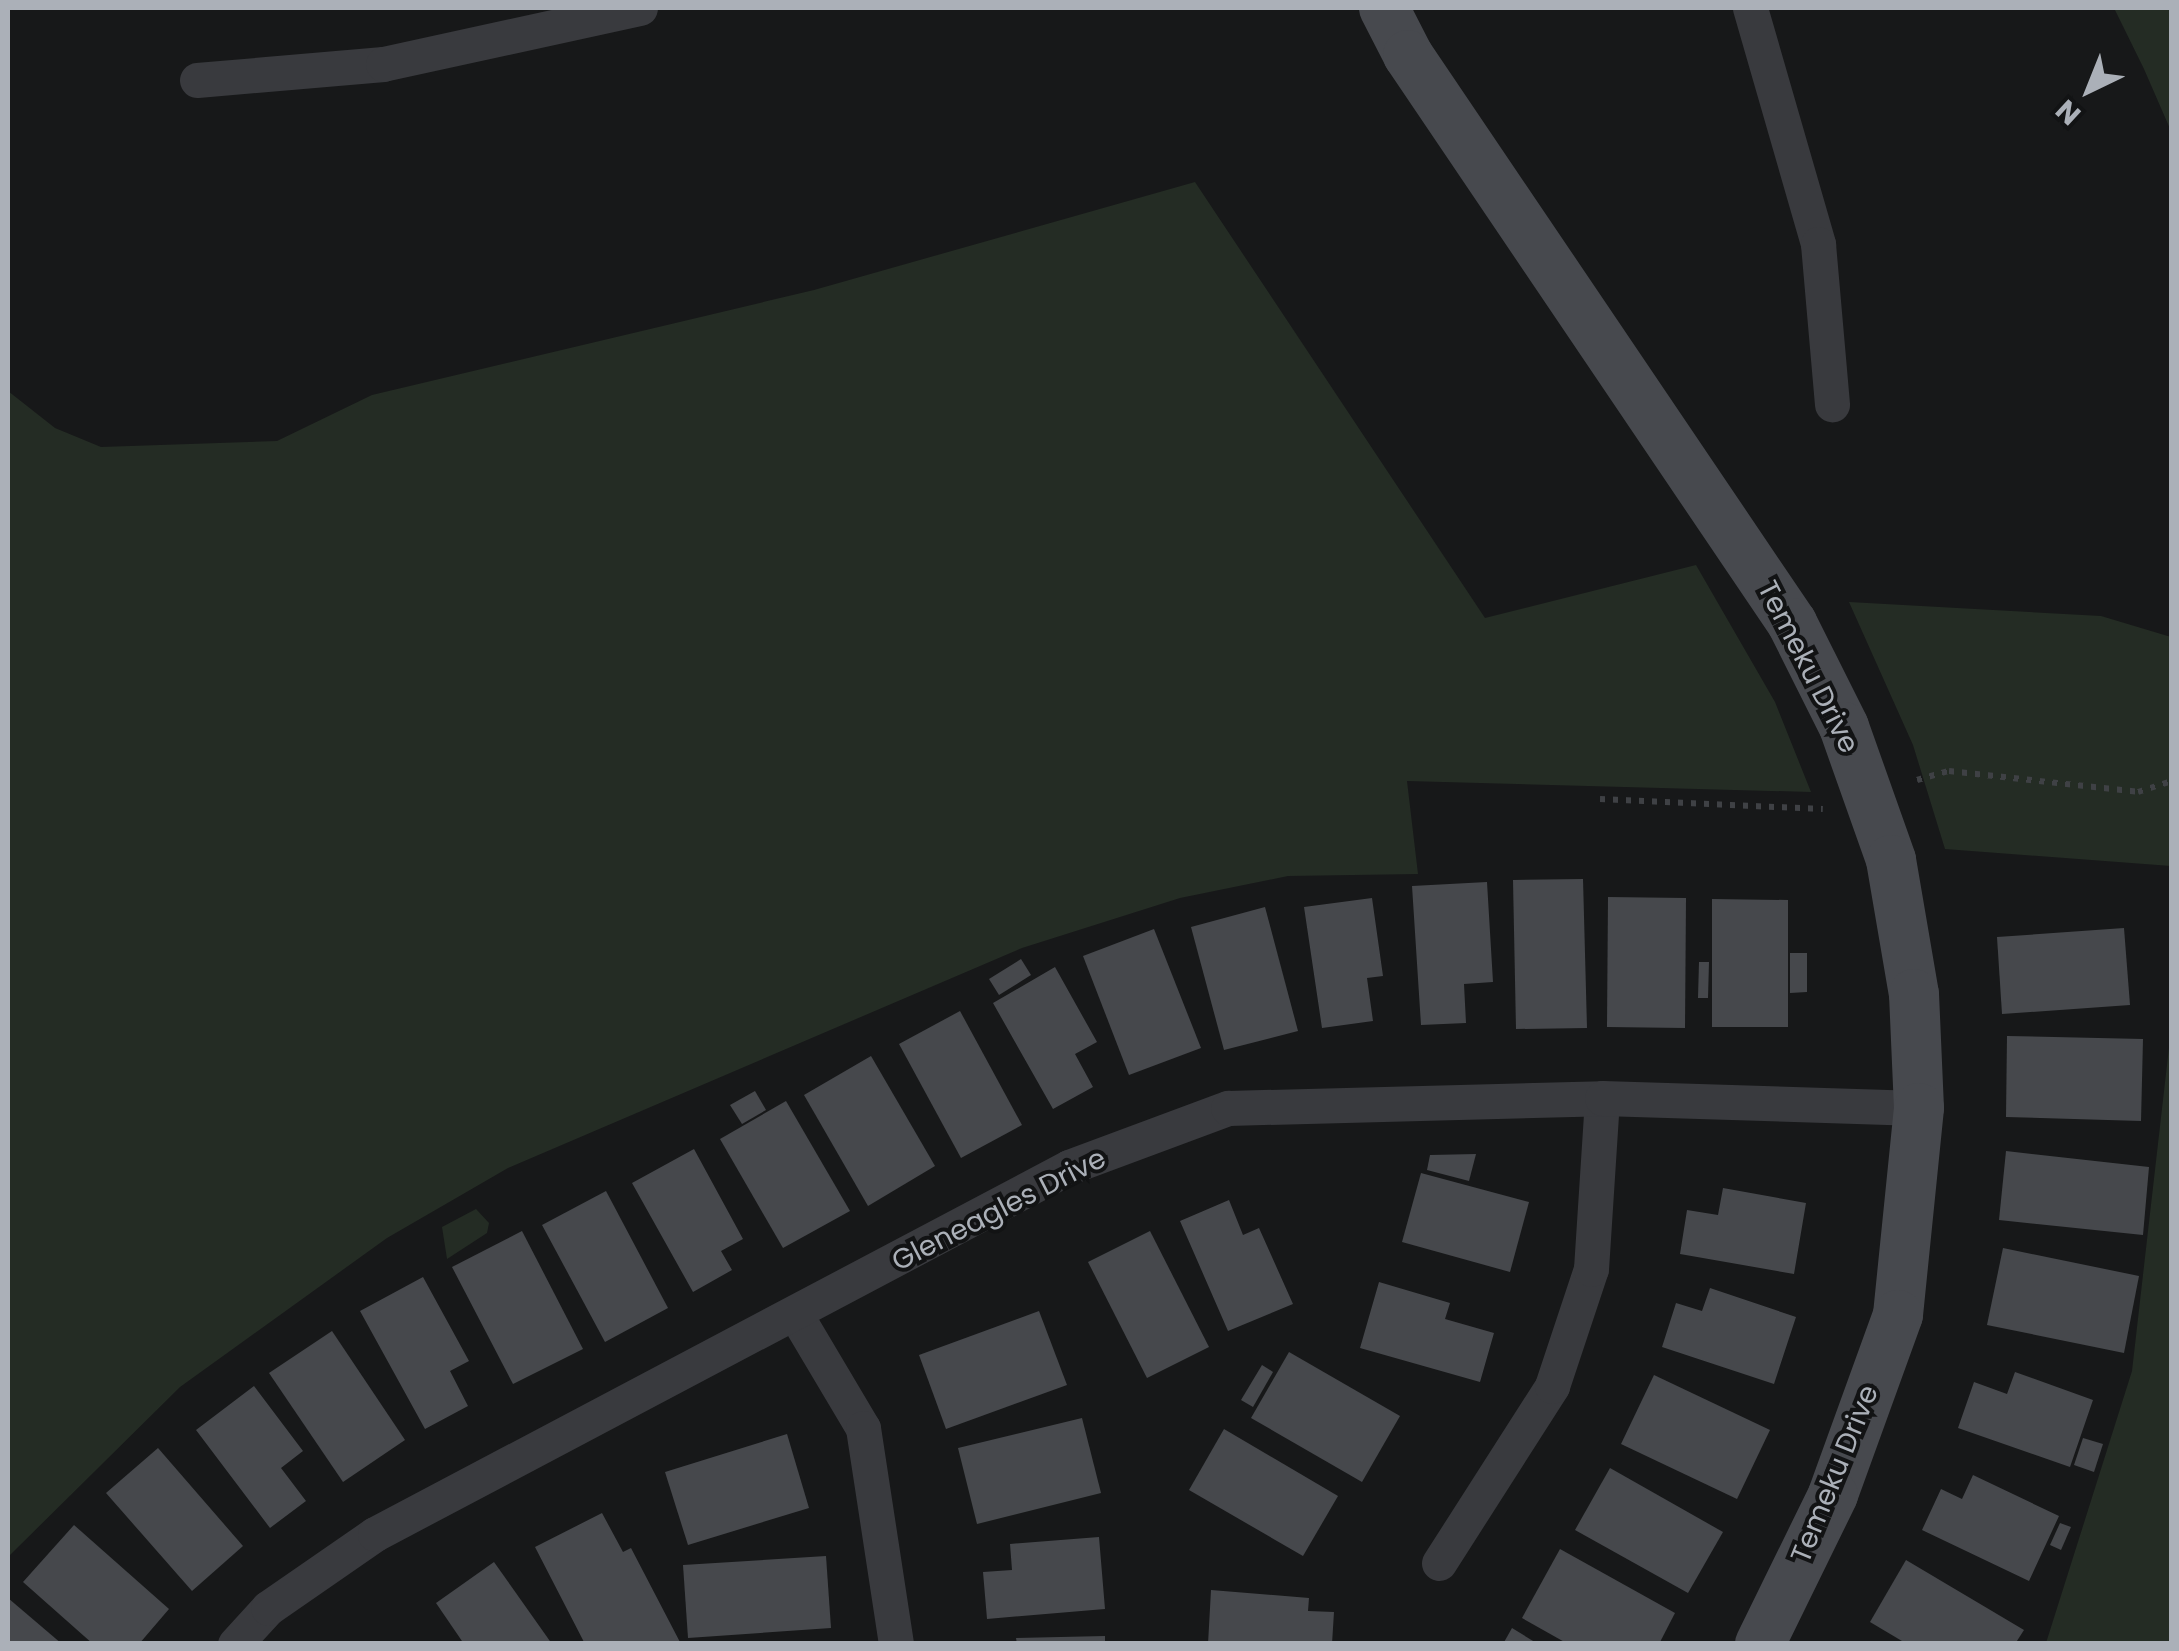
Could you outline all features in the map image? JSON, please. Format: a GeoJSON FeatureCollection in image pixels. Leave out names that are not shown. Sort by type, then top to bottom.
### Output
{"type":"FeatureCollection","features":[{"type":"Feature","properties":{"kind":"street"},"geometry":{"type":"LineString","coordinates":[[197,80],[383,64],[640,8]]}},
{"type":"Feature","properties":{"kind":"street","name":"Temeku Drive"},"geometry":{"type":"LineString","coordinates":[[1384,8],[1439,101],[1729,522],[1844,726],[1890,860],[1914,994],[1918,1108],[1898,1315],[1833,1495],[1760,1644]]}},
{"type":"Feature","properties":{"kind":"street"},"geometry":{"type":"LineString","coordinates":[[1750,8],[1818,244],[1832,404]]}},
{"type":"Feature","properties":{"kind":"street"},"geometry":{"type":"LineString","coordinates":[[1438,1563],[1552,1386],[1591,1270],[1602,1098]]}},
{"type":"Feature","properties":{"kind":"street","name":"Gleneagles Drive"},"geometry":{"type":"LineString","coordinates":[[235,1644],[268,1608],[375,1534],[797,1316],[1069,1167],[1228,1108],[1602,1098],[1918,1108]]}},
{"type":"Feature","properties":{"kind":"street"},"geometry":{"type":"LineString","coordinates":[[797,1316],[863,1428],[896,1644]]}},
{"type":"Feature","properties":{"kind":"path"},"geometry":{"type":"LineString","coordinates":[[1917,780],[1949,771],[2138,792],[2172,780]]}},
{"type":"Feature","properties":{"kind":"path"},"geometry":{"type":"LineString","coordinates":[[1600,799],[1824,810]]}},
{"type":"Feature","properties":{"kind":"shaded area"},"geometry":{"type":"Polygon","coordinates":[[[2114,8],[2171,8],[2171,131],[2144,69],[2114,8]]]}},
{"type":"Feature","properties":{"kind":"shaded area"},"geometry":{"type":"Polygon","coordinates":[[[1195,182],[1485,618],[1696,565],[1775,702],[1811,792],[1407,781],[1418,874],[1288,876],[1180,898],[1022,948],[508,1168],[387,1238],[180,1387],[8,1557],[8,391],[55,428],[101,447],[277,441],[372,395],[814,290],[1195,182]]]}},
{"type":"Feature","properties":{"kind":"shaded area"},"geometry":{"type":"Polygon","coordinates":[[[1849,602],[2101,616],[2171,637],[2171,866],[1945,849],[1913,745],[1849,602]]]}},
{"type":"Feature","properties":{"kind":"shaded area"},"geometry":{"type":"Polygon","coordinates":[[[2171,1030],[2171,1643],[2046,1643],[2132,1371],[2171,1030]]]}},
{"type":"Feature","properties":{"kind":"shaded area"},"geometry":{"type":"Polygon","coordinates":[[[476,1209],[489,1223],[487,1233],[447,1259],[442,1227],[476,1209]]]}},
{"type":"Feature","properties":{"kind":"building"},"geometry":{"type":"Polygon","coordinates":[[[1583,879],[1587,1028],[1516,1029],[1513,880],[1583,879]]]}},
{"type":"Feature","properties":{"kind":"building"},"geometry":{"type":"Polygon","coordinates":[[[1487,882],[1493,982],[1464,984],[1466,1023],[1421,1025],[1412,886],[1487,882]]]}},
{"type":"Feature","properties":{"kind":"building"},"geometry":{"type":"Polygon","coordinates":[[[1608,897],[1686,898],[1685,1028],[1607,1027],[1608,897]]]}},
{"type":"Feature","properties":{"kind":"building"},"geometry":{"type":"Polygon","coordinates":[[[1372,898],[1383,976],[1367,978],[1373,1021],[1322,1028],[1304,907],[1372,898]]]}},
{"type":"Feature","properties":{"kind":"building"},"geometry":{"type":"Polygon","coordinates":[[[1712,899],[1788,900],[1788,1027],[1712,1027],[1712,899]]]}},
{"type":"Feature","properties":{"kind":"building"},"geometry":{"type":"Polygon","coordinates":[[[1265,907],[1298,1031],[1224,1050],[1191,927],[1265,907]]]}},
{"type":"Feature","properties":{"kind":"building"},"geometry":{"type":"Polygon","coordinates":[[[2124,928],[2130,1005],[2002,1014],[1997,937],[2124,928]]]}},
{"type":"Feature","properties":{"kind":"building"},"geometry":{"type":"Polygon","coordinates":[[[1154,929],[1201,1048],[1129,1075],[1083,956],[1154,929]]]}},
{"type":"Feature","properties":{"kind":"building"},"geometry":{"type":"Polygon","coordinates":[[[1790,953],[1807,953],[1807,992],[1790,993],[1790,953]]]}},
{"type":"Feature","properties":{"kind":"building"},"geometry":{"type":"Polygon","coordinates":[[[1021,959],[1031,975],[999,995],[989,979],[1021,959]]]}},
{"type":"Feature","properties":{"kind":"building"},"geometry":{"type":"Polygon","coordinates":[[[1699,962],[1709,962],[1708,998],[1698,998],[1699,962]]]}},
{"type":"Feature","properties":{"kind":"building"},"geometry":{"type":"Polygon","coordinates":[[[1055,967],[1097,1042],[1075,1054],[1093,1087],[1053,1109],[993,1003],[1055,967]]]}},
{"type":"Feature","properties":{"kind":"building"},"geometry":{"type":"Polygon","coordinates":[[[960,1011],[1022,1125],[961,1158],[899,1044],[960,1011]]]}},
{"type":"Feature","properties":{"kind":"building"},"geometry":{"type":"Polygon","coordinates":[[[2007,1036],[2143,1039],[2141,1121],[2006,1117],[2007,1036]]]}},
{"type":"Feature","properties":{"kind":"building"},"geometry":{"type":"Polygon","coordinates":[[[871,1056],[935,1166],[868,1206],[804,1095],[871,1056]]]}},
{"type":"Feature","properties":{"kind":"building"},"geometry":{"type":"Polygon","coordinates":[[[755,1091],[766,1110],[742,1124],[730,1105],[755,1091]]]}},
{"type":"Feature","properties":{"kind":"building"},"geometry":{"type":"Polygon","coordinates":[[[786,1101],[850,1211],[783,1248],[720,1139],[786,1101]]]}},
{"type":"Feature","properties":{"kind":"building"},"geometry":{"type":"Polygon","coordinates":[[[694,1149],[743,1239],[721,1251],[732,1270],[693,1292],[632,1183],[694,1149]]]}},
{"type":"Feature","properties":{"kind":"building"},"geometry":{"type":"Polygon","coordinates":[[[2006,1151],[2149,1167],[2143,1235],[1999,1220],[2006,1151]]]}},
{"type":"Feature","properties":{"kind":"building"},"geometry":{"type":"Polygon","coordinates":[[[1476,1154],[1469,1181],[1427,1170],[1430,1155],[1476,1154]]]}},
{"type":"Feature","properties":{"kind":"building"},"geometry":{"type":"Polygon","coordinates":[[[1421,1173],[1529,1202],[1510,1272],[1402,1242],[1421,1173]]]}},
{"type":"Feature","properties":{"kind":"building"},"geometry":{"type":"Polygon","coordinates":[[[1723,1188],[1806,1203],[1794,1274],[1680,1254],[1687,1210],[1718,1215],[1723,1188]]]}},
{"type":"Feature","properties":{"kind":"building"},"geometry":{"type":"Polygon","coordinates":[[[606,1191],[668,1308],[605,1342],[542,1225],[606,1191]]]}},
{"type":"Feature","properties":{"kind":"building"},"geometry":{"type":"Polygon","coordinates":[[[1229,1200],[1243,1235],[1259,1228],[1293,1304],[1228,1331],[1180,1221],[1229,1200]]]}},
{"type":"Feature","properties":{"kind":"building"},"geometry":{"type":"Polygon","coordinates":[[[522,1231],[583,1349],[513,1384],[452,1267],[522,1231]]]}},
{"type":"Feature","properties":{"kind":"building"},"geometry":{"type":"Polygon","coordinates":[[[1150,1231],[1209,1347],[1147,1378],[1088,1262],[1150,1231]]]}},
{"type":"Feature","properties":{"kind":"building"},"geometry":{"type":"Polygon","coordinates":[[[2003,1248],[2139,1276],[2124,1353],[1987,1325],[2003,1248]]]}},
{"type":"Feature","properties":{"kind":"building"},"geometry":{"type":"Polygon","coordinates":[[[423,1277],[469,1361],[450,1371],[468,1406],[425,1429],[360,1311],[423,1277]]]}},
{"type":"Feature","properties":{"kind":"building"},"geometry":{"type":"Polygon","coordinates":[[[1379,1282],[1450,1303],[1445,1319],[1494,1333],[1480,1382],[1360,1348],[1379,1282]]]}},
{"type":"Feature","properties":{"kind":"building"},"geometry":{"type":"Polygon","coordinates":[[[1710,1288],[1796,1317],[1774,1384],[1662,1347],[1676,1303],[1702,1311],[1710,1288]]]}},
{"type":"Feature","properties":{"kind":"building"},"geometry":{"type":"Polygon","coordinates":[[[1039,1311],[1067,1385],[946,1429],[919,1355],[1039,1311]]]}},
{"type":"Feature","properties":{"kind":"building"},"geometry":{"type":"Polygon","coordinates":[[[332,1331],[405,1440],[343,1482],[269,1373],[332,1331]]]}},
{"type":"Feature","properties":{"kind":"building"},"geometry":{"type":"Polygon","coordinates":[[[1289,1352],[1400,1416],[1362,1482],[1251,1418],[1289,1352]]]}},
{"type":"Feature","properties":{"kind":"building"},"geometry":{"type":"Polygon","coordinates":[[[1262,1365],[1273,1372],[1253,1407],[1241,1400],[1262,1365]]]}},
{"type":"Feature","properties":{"kind":"building"},"geometry":{"type":"Polygon","coordinates":[[[2015,1372],[2093,1400],[2070,1467],[1958,1428],[1974,1382],[2007,1394],[2015,1372]]]}},
{"type":"Feature","properties":{"kind":"building"},"geometry":{"type":"Polygon","coordinates":[[[1654,1375],[1770,1430],[1737,1499],[1621,1444],[1654,1375]]]}},
{"type":"Feature","properties":{"kind":"building"},"geometry":{"type":"Polygon","coordinates":[[[254,1386],[303,1451],[281,1468],[306,1501],[270,1528],[196,1430],[254,1386]]]}},
{"type":"Feature","properties":{"kind":"building"},"geometry":{"type":"Polygon","coordinates":[[[1082,1418],[1101,1493],[977,1524],[958,1448],[1082,1418]]]}},
{"type":"Feature","properties":{"kind":"building"},"geometry":{"type":"Polygon","coordinates":[[[1224,1429],[1338,1496],[1303,1556],[1189,1490],[1224,1429]]]}},
{"type":"Feature","properties":{"kind":"building"},"geometry":{"type":"Polygon","coordinates":[[[787,1434],[809,1508],[688,1545],[665,1472],[787,1434]]]}},
{"type":"Feature","properties":{"kind":"building"},"geometry":{"type":"Polygon","coordinates":[[[2083,1438],[2103,1444],[2094,1472],[2074,1465],[2083,1438]]]}},
{"type":"Feature","properties":{"kind":"building"},"geometry":{"type":"Polygon","coordinates":[[[158,1448],[243,1546],[192,1591],[106,1493],[158,1448]]]}},
{"type":"Feature","properties":{"kind":"building"},"geometry":{"type":"Polygon","coordinates":[[[1610,1468],[1723,1532],[1688,1593],[1575,1530],[1610,1468]]]}},
{"type":"Feature","properties":{"kind":"building"},"geometry":{"type":"Polygon","coordinates":[[[1973,1475],[2059,1516],[2029,1581],[1922,1530],[1941,1489],[1962,1499],[1973,1475]]]}},
{"type":"Feature","properties":{"kind":"building"},"geometry":{"type":"Polygon","coordinates":[[[602,1513],[623,1552],[631,1548],[681,1644],[585,1644],[535,1547],[602,1513]]]}},
{"type":"Feature","properties":{"kind":"building"},"geometry":{"type":"Polygon","coordinates":[[[2060,1523],[2071,1527],[2061,1550],[2050,1545],[2060,1523]]]}},
{"type":"Feature","properties":{"kind":"building"},"geometry":{"type":"Polygon","coordinates":[[[74,1525],[169,1609],[139,1644],[93,1644],[23,1582],[74,1525]]]}},
{"type":"Feature","properties":{"kind":"building"},"geometry":{"type":"Polygon","coordinates":[[[1099,1537],[1105,1609],[987,1619],[983,1572],[1012,1570],[1010,1544],[1099,1537]]]}},
{"type":"Feature","properties":{"kind":"building"},"geometry":{"type":"Polygon","coordinates":[[[1560,1549],[1675,1613],[1659,1644],[1568,1644],[1522,1618],[1560,1549]]]}},
{"type":"Feature","properties":{"kind":"building"},"geometry":{"type":"Polygon","coordinates":[[[826,1556],[831,1628],[688,1638],[683,1565],[826,1556]]]}},
{"type":"Feature","properties":{"kind":"building"},"geometry":{"type":"Polygon","coordinates":[[[1906,1560],[2024,1630],[2015,1644],[1907,1644],[1870,1622],[1906,1560]]]}},
{"type":"Feature","properties":{"kind":"building"},"geometry":{"type":"Polygon","coordinates":[[[494,1562],[552,1644],[464,1644],[436,1603],[494,1562]]]}},
{"type":"Feature","properties":{"kind":"building"},"geometry":{"type":"Polygon","coordinates":[[[1211,1590],[1309,1598],[1308,1611],[1334,1612],[1332,1644],[1208,1644],[1211,1590]]]}},
{"type":"Feature","properties":{"kind":"building"},"geometry":{"type":"Polygon","coordinates":[[[8,1598],[62,1644],[8,1644],[8,1598]]]}},
{"type":"Feature","properties":{"kind":"building"},"geometry":{"type":"Polygon","coordinates":[[[1512,1628],[1538,1644],[1503,1644],[1512,1628]]]}},
{"type":"Feature","properties":{"kind":"building"},"geometry":{"type":"Polygon","coordinates":[[[1105,1636],[1105,1644],[1017,1644],[1016,1638],[1105,1636]]]}}]}
